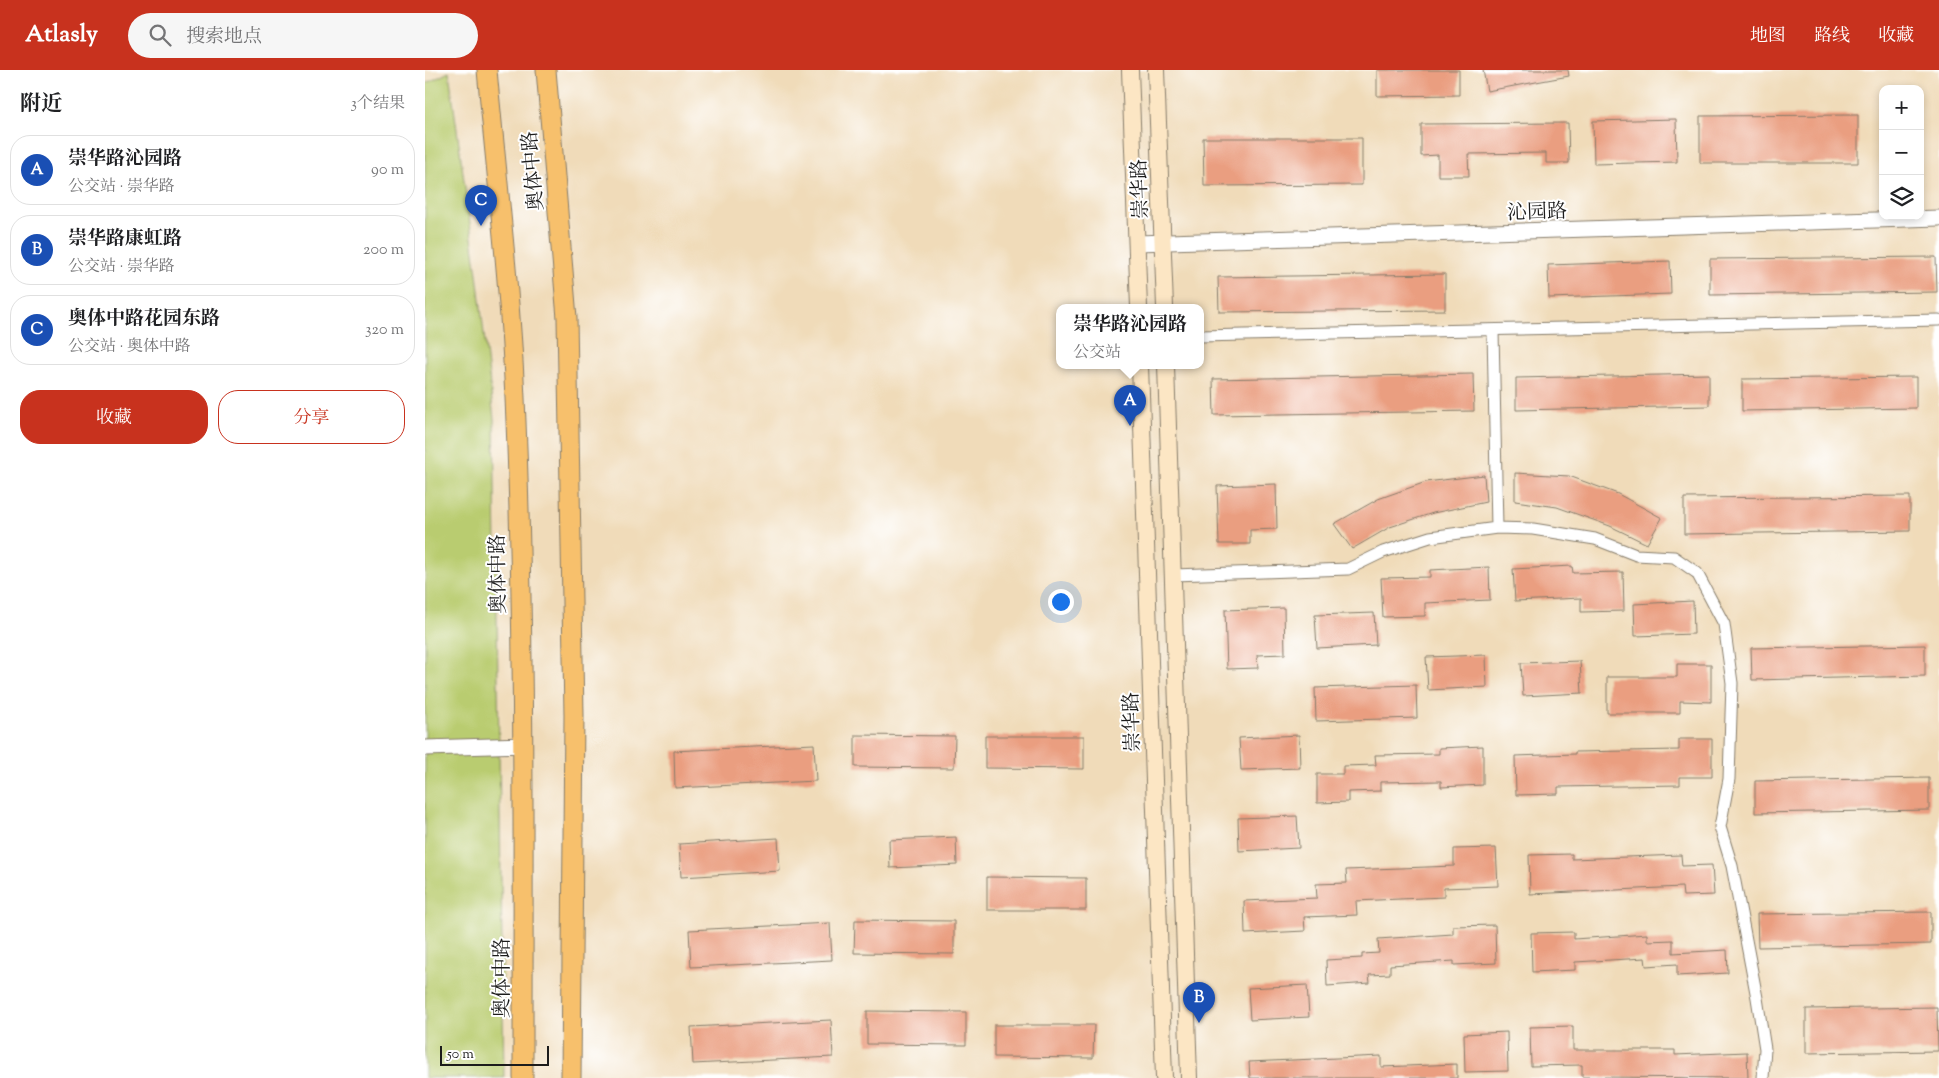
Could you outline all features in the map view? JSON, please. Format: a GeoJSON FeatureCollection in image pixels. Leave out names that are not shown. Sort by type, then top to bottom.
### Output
{"type":"FeatureCollection","features":[{"type":"Feature","properties":{"kind":"main road","name":"奥体中路"},"geometry":{"type":"LineString","coordinates":[[487,70],[515,397],[523,745],[523,1078]]}},
{"type":"Feature","properties":{"kind":"main road","name":"奥体中路"},"geometry":{"type":"LineString","coordinates":[[546,70],[567,318],[574,714],[571,1078]]}},
{"type":"Feature","properties":{"kind":"main road","name":"崇华路"},"geometry":{"type":"LineString","coordinates":[[1130,70],[1139,304]]}},
{"type":"Feature","properties":{"kind":"main road","name":"崇华路"},"geometry":{"type":"LineString","coordinates":[[1156,70],[1165,304]]}},
{"type":"Feature","properties":{"kind":"main road","name":"崇华路"},"geometry":{"type":"LineString","coordinates":[[1141,369],[1163,1078]]}},
{"type":"Feature","properties":{"kind":"main road"},"geometry":{"type":"LineString","coordinates":[[1167,369],[1189,1078]]}},
{"type":"Feature","properties":{"kind":"street","name":"沁园路"},"geometry":{"type":"LineString","coordinates":[[1137,243],[1939,218]]}},
{"type":"Feature","properties":{"kind":"street"},"geometry":{"type":"LineString","coordinates":[[1204,336],[1939,320]]}},
{"type":"Feature","properties":{"kind":"street"},"geometry":{"type":"LineString","coordinates":[[1493,330],[1497,528]]}},
{"type":"Feature","properties":{"kind":"street"},"geometry":{"type":"LineString","coordinates":[[1173,575],[1348,569],[1383,552],[1430,536],[1497,528],[1533,529],[1595,539],[1636,555],[1674,557],[1697,573],[1724,624],[1732,683],[1729,779],[1720,827],[1732,866],[1757,998],[1765,1049],[1763,1078]]}},
{"type":"Feature","properties":{"kind":"street"},"geometry":{"type":"LineString","coordinates":[[425,748],[523,745]]}},
{"type":"Feature","properties":{"kind":"green space"},"geometry":{"type":"Polygon","coordinates":[[[449,72],[477,274],[494,419],[504,1078],[425,1078],[425,84],[449,72]]]}},
{"type":"Feature","properties":{"kind":"building"},"geometry":{"type":"Polygon","coordinates":[[[1377,70],[1459,70],[1459,95],[1377,96],[1377,70]]]}},
{"type":"Feature","properties":{"kind":"building"},"geometry":{"type":"Polygon","coordinates":[[[1483,70],[1568,70],[1569,76],[1487,91],[1483,70]]]}},
{"type":"Feature","properties":{"kind":"building"},"geometry":{"type":"Polygon","coordinates":[[[1858,115],[1858,163],[1700,163],[1700,116],[1858,115]]]}},
{"type":"Feature","properties":{"kind":"building"},"geometry":{"type":"Polygon","coordinates":[[[1676,119],[1677,162],[1594,164],[1593,121],[1676,119]]]}},
{"type":"Feature","properties":{"kind":"building"},"geometry":{"type":"Polygon","coordinates":[[[1568,123],[1569,163],[1546,163],[1546,153],[1468,154],[1469,176],[1438,176],[1438,155],[1421,156],[1421,124],[1568,123]]]}},
{"type":"Feature","properties":{"kind":"building"},"geometry":{"type":"Polygon","coordinates":[[[1203,138],[1362,138],[1362,185],[1204,186],[1203,138]]]}},
{"type":"Feature","properties":{"kind":"building"},"geometry":{"type":"Polygon","coordinates":[[[1936,257],[1937,292],[1710,295],[1710,259],[1936,257]]]}},
{"type":"Feature","properties":{"kind":"building"},"geometry":{"type":"Polygon","coordinates":[[[1670,261],[1671,294],[1549,298],[1548,265],[1670,261]]]}},
{"type":"Feature","properties":{"kind":"building"},"geometry":{"type":"Polygon","coordinates":[[[1445,274],[1445,310],[1219,312],[1218,277],[1445,274]]]}},
{"type":"Feature","properties":{"kind":"building"},"geometry":{"type":"Polygon","coordinates":[[[1473,374],[1474,411],[1214,415],[1213,379],[1473,374]]]}},
{"type":"Feature","properties":{"kind":"building"},"geometry":{"type":"Polygon","coordinates":[[[1709,374],[1709,406],[1516,410],[1516,378],[1709,374]]]}},
{"type":"Feature","properties":{"kind":"building"},"geometry":{"type":"Polygon","coordinates":[[[1916,377],[1916,408],[1742,411],[1742,379],[1916,377]]]}},
{"type":"Feature","properties":{"kind":"building"},"geometry":{"type":"Polygon","coordinates":[[[1515,473],[1569,476],[1618,494],[1662,518],[1647,544],[1610,526],[1557,507],[1515,501],[1515,473]]]}},
{"type":"Feature","properties":{"kind":"building"},"geometry":{"type":"Polygon","coordinates":[[[1484,475],[1486,502],[1433,513],[1390,527],[1352,549],[1334,524],[1378,499],[1426,482],[1484,475]]]}},
{"type":"Feature","properties":{"kind":"building"},"geometry":{"type":"Polygon","coordinates":[[[1276,484],[1277,529],[1250,530],[1250,544],[1219,544],[1217,486],[1276,484]]]}},
{"type":"Feature","properties":{"kind":"building"},"geometry":{"type":"Polygon","coordinates":[[[1910,496],[1910,531],[1684,534],[1684,498],[1910,496]]]}},
{"type":"Feature","properties":{"kind":"building"},"geometry":{"type":"Polygon","coordinates":[[[1572,566],[1573,573],[1623,572],[1624,611],[1581,612],[1581,598],[1515,601],[1513,569],[1572,566]]]}},
{"type":"Feature","properties":{"kind":"building"},"geometry":{"type":"Polygon","coordinates":[[[1489,567],[1490,600],[1425,603],[1425,616],[1383,617],[1381,578],[1430,577],[1430,570],[1489,567]]]}},
{"type":"Feature","properties":{"kind":"building"},"geometry":{"type":"Polygon","coordinates":[[[1693,601],[1694,634],[1635,636],[1634,604],[1693,601]]]}},
{"type":"Feature","properties":{"kind":"building"},"geometry":{"type":"Polygon","coordinates":[[[1284,608],[1285,654],[1257,655],[1258,668],[1227,669],[1225,610],[1284,608]]]}},
{"type":"Feature","properties":{"kind":"building"},"geometry":{"type":"Polygon","coordinates":[[[1374,613],[1376,645],[1317,648],[1315,615],[1374,613]]]}},
{"type":"Feature","properties":{"kind":"building"},"geometry":{"type":"Polygon","coordinates":[[[1925,645],[1925,676],[1752,680],[1751,648],[1925,645]]]}},
{"type":"Feature","properties":{"kind":"building"},"geometry":{"type":"Polygon","coordinates":[[[1486,655],[1487,687],[1428,690],[1426,657],[1486,655]]]}},
{"type":"Feature","properties":{"kind":"building"},"geometry":{"type":"Polygon","coordinates":[[[1580,661],[1582,693],[1523,696],[1521,663],[1580,661]]]}},
{"type":"Feature","properties":{"kind":"building"},"geometry":{"type":"Polygon","coordinates":[[[1677,664],[1711,664],[1711,702],[1680,701],[1680,713],[1607,713],[1607,677],[1677,677],[1677,664]]]}},
{"type":"Feature","properties":{"kind":"building"},"geometry":{"type":"Polygon","coordinates":[[[1416,685],[1417,718],[1316,721],[1315,688],[1416,685]]]}},
{"type":"Feature","properties":{"kind":"building"},"geometry":{"type":"Polygon","coordinates":[[[855,735],[955,736],[954,768],[855,767],[855,735]]]}},
{"type":"Feature","properties":{"kind":"building"},"geometry":{"type":"Polygon","coordinates":[[[1299,735],[1300,768],[1241,770],[1239,738],[1299,735]]]}},
{"type":"Feature","properties":{"kind":"building"},"geometry":{"type":"Polygon","coordinates":[[[985,736],[1084,736],[1084,769],[985,768],[985,736]]]}},
{"type":"Feature","properties":{"kind":"building"},"geometry":{"type":"Polygon","coordinates":[[[1679,739],[1712,739],[1712,777],[1680,777],[1680,785],[1558,787],[1558,794],[1516,795],[1515,756],[1575,754],[1575,752],[1679,750],[1679,739]]]}},
{"type":"Feature","properties":{"kind":"building"},"geometry":{"type":"Polygon","coordinates":[[[814,744],[816,781],[675,788],[674,751],[814,744]]]}},
{"type":"Feature","properties":{"kind":"building"},"geometry":{"type":"Polygon","coordinates":[[[1483,746],[1483,785],[1441,787],[1441,781],[1380,782],[1380,791],[1348,792],[1348,802],[1317,803],[1317,774],[1343,774],[1343,766],[1376,765],[1375,755],[1439,754],[1439,748],[1483,746]]]}},
{"type":"Feature","properties":{"kind":"building"},"geometry":{"type":"Polygon","coordinates":[[[1929,778],[1929,810],[1755,813],[1755,781],[1929,778]]]}},
{"type":"Feature","properties":{"kind":"building"},"geometry":{"type":"Polygon","coordinates":[[[1297,816],[1299,848],[1239,851],[1238,818],[1297,816]]]}},
{"type":"Feature","properties":{"kind":"building"},"geometry":{"type":"Polygon","coordinates":[[[956,837],[957,865],[890,868],[889,840],[956,837]]]}},
{"type":"Feature","properties":{"kind":"building"},"geometry":{"type":"Polygon","coordinates":[[[778,838],[780,871],[681,877],[679,844],[778,838]]]}},
{"type":"Feature","properties":{"kind":"building"},"geometry":{"type":"Polygon","coordinates":[[[1496,848],[1498,886],[1444,888],[1444,897],[1356,901],[1357,915],[1304,917],[1305,931],[1245,934],[1244,901],[1317,898],[1316,884],[1347,883],[1346,870],[1454,866],[1454,849],[1496,848]]]}},
{"type":"Feature","properties":{"kind":"building"},"geometry":{"type":"Polygon","coordinates":[[[1572,854],[1572,859],[1681,855],[1682,866],[1712,865],[1714,895],[1683,896],[1682,887],[1530,894],[1529,855],[1572,854]]]}},
{"type":"Feature","properties":{"kind":"building"},"geometry":{"type":"Polygon","coordinates":[[[987,877],[1086,878],[1086,910],[987,910],[987,877]]]}},
{"type":"Feature","properties":{"kind":"building"},"geometry":{"type":"Polygon","coordinates":[[[1931,912],[1931,944],[1758,947],[1757,914],[1931,912]]]}},
{"type":"Feature","properties":{"kind":"building"},"geometry":{"type":"Polygon","coordinates":[[[855,920],[954,921],[954,954],[854,953],[855,920]]]}},
{"type":"Feature","properties":{"kind":"building"},"geometry":{"type":"Polygon","coordinates":[[[830,923],[832,960],[691,967],[689,930],[830,923]]]}},
{"type":"Feature","properties":{"kind":"building"},"geometry":{"type":"Polygon","coordinates":[[[1495,925],[1496,963],[1454,965],[1454,961],[1390,965],[1390,974],[1369,975],[1370,983],[1327,986],[1326,960],[1362,958],[1362,954],[1379,953],[1378,939],[1453,934],[1453,926],[1495,925]]]}},
{"type":"Feature","properties":{"kind":"building"},"geometry":{"type":"Polygon","coordinates":[[[1574,932],[1574,939],[1647,934],[1647,941],[1673,940],[1673,953],[1727,950],[1728,973],[1677,976],[1677,964],[1646,966],[1645,958],[1575,962],[1575,970],[1532,972],[1531,933],[1574,932]]]}},
{"type":"Feature","properties":{"kind":"building"},"geometry":{"type":"Polygon","coordinates":[[[1307,985],[1309,1017],[1250,1020],[1248,988],[1307,985]]]}},
{"type":"Feature","properties":{"kind":"building"},"geometry":{"type":"Polygon","coordinates":[[[1937,1007],[1938,1051],[1806,1053],[1806,1009],[1937,1007]]]}},
{"type":"Feature","properties":{"kind":"building"},"geometry":{"type":"Polygon","coordinates":[[[867,1011],[966,1012],[966,1045],[867,1044],[867,1011]]]}},
{"type":"Feature","properties":{"kind":"building"},"geometry":{"type":"Polygon","coordinates":[[[831,1020],[833,1057],[693,1064],[691,1027],[831,1020]]]}},
{"type":"Feature","properties":{"kind":"building"},"geometry":{"type":"Polygon","coordinates":[[[994,1025],[1094,1025],[1093,1058],[994,1057],[994,1025]]]}},
{"type":"Feature","properties":{"kind":"building"},"geometry":{"type":"Polygon","coordinates":[[[1573,1026],[1573,1050],[1675,1050],[1675,1055],[1747,1052],[1748,1078],[1582,1077],[1582,1065],[1531,1066],[1530,1027],[1573,1026]]]}},
{"type":"Feature","properties":{"kind":"building"},"geometry":{"type":"Polygon","coordinates":[[[1507,1032],[1508,1071],[1465,1072],[1464,1034],[1507,1032]]]}},
{"type":"Feature","properties":{"kind":"building"},"geometry":{"type":"Polygon","coordinates":[[[1381,1056],[1381,1067],[1457,1064],[1457,1078],[1250,1078],[1249,1062],[1381,1056]]]}},
{"type":"Feature","properties":{"kind":"place","name":"奥体中路花园东路"},"geometry":{"type":"Point","coordinates":[481,226]}},
{"type":"Feature","properties":{"kind":"place","name":"崇华路沁园路"},"geometry":{"type":"Point","coordinates":[1130,426]}},
{"type":"Feature","properties":{"kind":"place","name":"崇华路康虹路"},"geometry":{"type":"Point","coordinates":[1199,1023]}}]}
